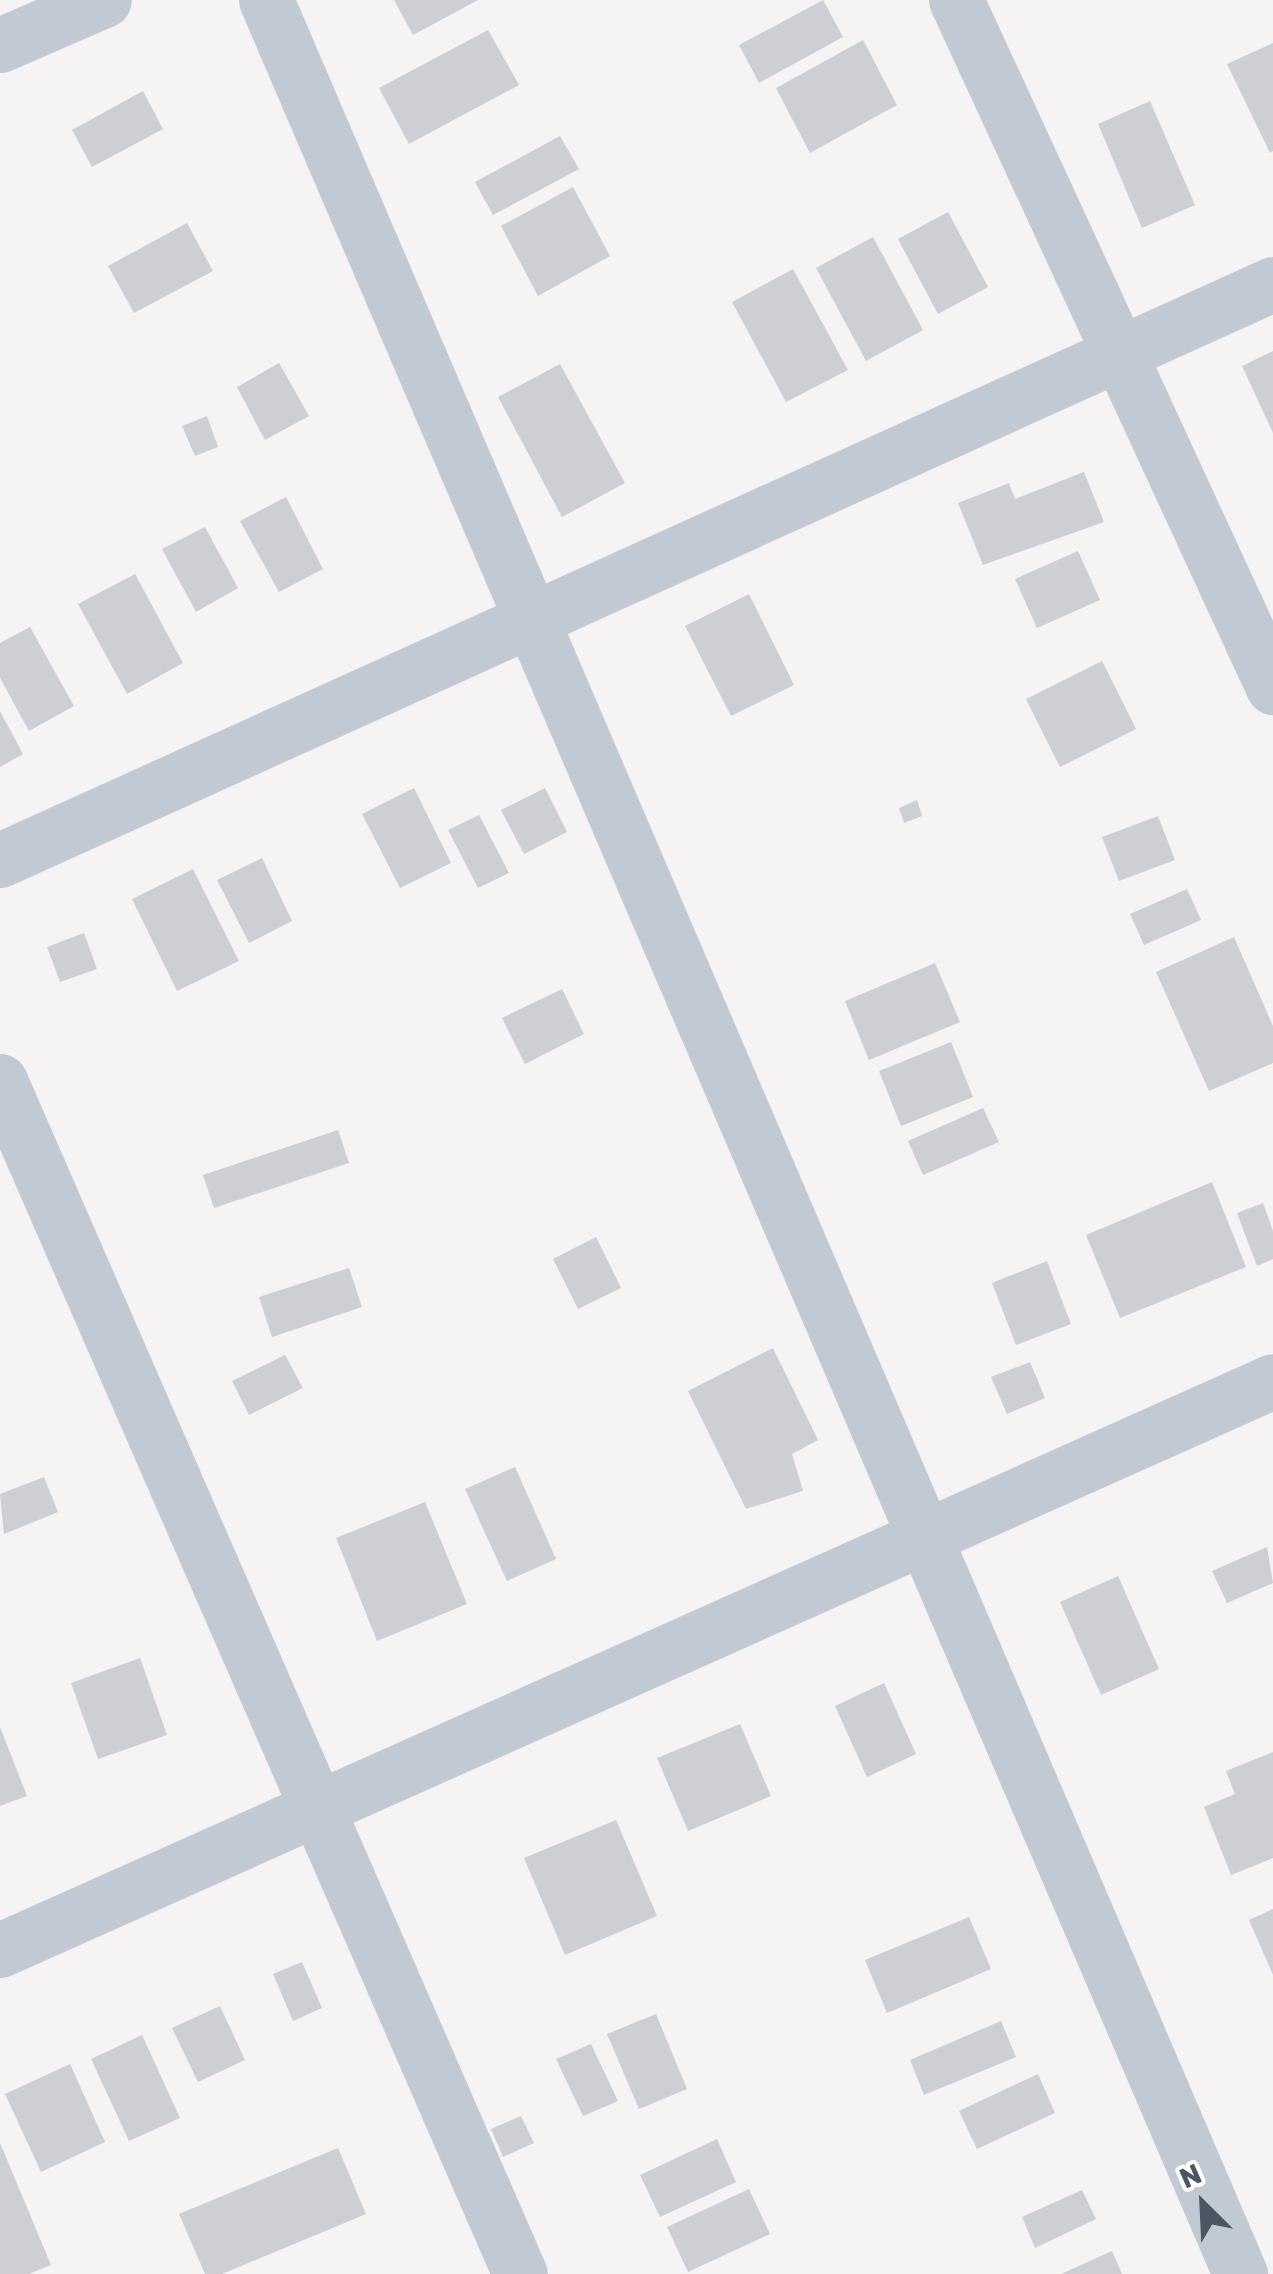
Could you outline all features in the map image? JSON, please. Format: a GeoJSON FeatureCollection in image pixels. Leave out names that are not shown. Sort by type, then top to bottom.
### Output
{"type":"FeatureCollection","features":[{"type":"Feature","properties":{"kind":"street"},"geometry":{"type":"LineString","coordinates":[[0,44],[104,0]]}},
{"type":"Feature","properties":{"kind":"street"},"geometry":{"type":"LineString","coordinates":[[266,0],[1240,2274]]}},
{"type":"Feature","properties":{"kind":"street"},"geometry":{"type":"LineString","coordinates":[[956,0],[1273,688]]}},
{"type":"Feature","properties":{"kind":"street"},"geometry":{"type":"LineString","coordinates":[[0,860],[1273,284]]}},
{"type":"Feature","properties":{"kind":"street"},"geometry":{"type":"LineString","coordinates":[[0,1081],[520,2274]]}},
{"type":"Feature","properties":{"kind":"street"},"geometry":{"type":"LineString","coordinates":[[0,1950],[1273,1381]]}},
{"type":"Feature","properties":{"kind":"building"},"geometry":{"type":"Polygon","coordinates":[[[394,0],[478,0],[413,35],[394,0]]]}},
{"type":"Feature","properties":{"kind":"building"},"geometry":{"type":"Polygon","coordinates":[[[823,0],[843,37],[759,83],[739,45],[823,0]]]}},
{"type":"Feature","properties":{"kind":"building"},"geometry":{"type":"Polygon","coordinates":[[[488,30],[519,85],[409,144],[379,88],[488,30]]]}},
{"type":"Feature","properties":{"kind":"building"},"geometry":{"type":"Polygon","coordinates":[[[863,40],[897,105],[810,153],[776,88],[863,40]]]}},
{"type":"Feature","properties":{"kind":"building"},"geometry":{"type":"Polygon","coordinates":[[[1273,43],[1273,151],[1270,153],[1227,64],[1273,43]]]}},
{"type":"Feature","properties":{"kind":"building"},"geometry":{"type":"Polygon","coordinates":[[[143,91],[163,129],[92,167],[72,130],[143,91]]]}},
{"type":"Feature","properties":{"kind":"building"},"geometry":{"type":"Polygon","coordinates":[[[1150,101],[1195,205],[1142,228],[1098,124],[1150,101]]]}},
{"type":"Feature","properties":{"kind":"building"},"geometry":{"type":"Polygon","coordinates":[[[560,136],[579,169],[493,215],[475,182],[560,136]]]}},
{"type":"Feature","properties":{"kind":"building"},"geometry":{"type":"Polygon","coordinates":[[[573,187],[610,256],[538,296],[501,226],[573,187]]]}},
{"type":"Feature","properties":{"kind":"building"},"geometry":{"type":"Polygon","coordinates":[[[948,212],[988,287],[938,314],[898,239],[948,212]]]}},
{"type":"Feature","properties":{"kind":"building"},"geometry":{"type":"Polygon","coordinates":[[[187,223],[213,271],[134,313],[108,266],[187,223]]]}},
{"type":"Feature","properties":{"kind":"building"},"geometry":{"type":"Polygon","coordinates":[[[873,237],[923,330],[866,361],[816,268],[873,237]]]}},
{"type":"Feature","properties":{"kind":"building"},"geometry":{"type":"Polygon","coordinates":[[[793,269],[848,370],[786,402],[732,302],[793,269]]]}},
{"type":"Feature","properties":{"kind":"building"},"geometry":{"type":"Polygon","coordinates":[[[1273,351],[1273,433],[1242,366],[1273,351]]]}},
{"type":"Feature","properties":{"kind":"building"},"geometry":{"type":"Polygon","coordinates":[[[279,363],[309,416],[265,440],[237,387],[279,363]]]}},
{"type":"Feature","properties":{"kind":"building"},"geometry":{"type":"Polygon","coordinates":[[[560,364],[625,483],[562,517],[498,397],[560,364]]]}},
{"type":"Feature","properties":{"kind":"building"},"geometry":{"type":"Polygon","coordinates":[[[207,416],[218,447],[195,456],[182,426],[207,416]]]}},
{"type":"Feature","properties":{"kind":"building"},"geometry":{"type":"Polygon","coordinates":[[[1084,472],[1104,522],[983,565],[958,503],[1009,483],[1015,499],[1084,472]]]}},
{"type":"Feature","properties":{"kind":"building"},"geometry":{"type":"Polygon","coordinates":[[[286,497],[323,569],[279,592],[240,521],[286,497]]]}},
{"type":"Feature","properties":{"kind":"building"},"geometry":{"type":"Polygon","coordinates":[[[205,527],[238,588],[196,612],[162,549],[205,527]]]}},
{"type":"Feature","properties":{"kind":"building"},"geometry":{"type":"Polygon","coordinates":[[[1078,551],[1100,600],[1037,628],[1015,579],[1078,551]]]}},
{"type":"Feature","properties":{"kind":"building"},"geometry":{"type":"Polygon","coordinates":[[[135,574],[183,663],[127,694],[78,604],[135,574]]]}},
{"type":"Feature","properties":{"kind":"building"},"geometry":{"type":"Polygon","coordinates":[[[749,594],[794,685],[731,716],[685,626],[749,594]]]}},
{"type":"Feature","properties":{"kind":"building"},"geometry":{"type":"Polygon","coordinates":[[[30,627],[74,706],[29,731],[0,678],[0,643],[30,627]]]}},
{"type":"Feature","properties":{"kind":"building"},"geometry":{"type":"Polygon","coordinates":[[[1102,661],[1136,729],[1060,767],[1026,699],[1102,661]]]}},
{"type":"Feature","properties":{"kind":"building"},"geometry":{"type":"Polygon","coordinates":[[[0,711],[23,754],[0,767],[0,711]]]}},
{"type":"Feature","properties":{"kind":"building"},"geometry":{"type":"Polygon","coordinates":[[[414,788],[451,863],[400,888],[362,814],[414,788]]]}},
{"type":"Feature","properties":{"kind":"building"},"geometry":{"type":"Polygon","coordinates":[[[545,788],[567,832],[524,854],[501,810],[545,788]]]}},
{"type":"Feature","properties":{"kind":"building"},"geometry":{"type":"Polygon","coordinates":[[[917,800],[922,816],[904,823],[899,808],[917,800]]]}},
{"type":"Feature","properties":{"kind":"building"},"geometry":{"type":"Polygon","coordinates":[[[479,815],[509,873],[478,888],[448,830],[479,815]]]}},
{"type":"Feature","properties":{"kind":"building"},"geometry":{"type":"Polygon","coordinates":[[[1158,816],[1175,860],[1119,881],[1102,837],[1158,816]]]}},
{"type":"Feature","properties":{"kind":"building"},"geometry":{"type":"Polygon","coordinates":[[[262,858],[292,921],[249,943],[217,880],[262,858]]]}},
{"type":"Feature","properties":{"kind":"building"},"geometry":{"type":"Polygon","coordinates":[[[193,869],[239,961],[177,991],[132,899],[193,869]]]}},
{"type":"Feature","properties":{"kind":"building"},"geometry":{"type":"Polygon","coordinates":[[[1187,889],[1201,920],[1144,945],[1130,914],[1187,889]]]}},
{"type":"Feature","properties":{"kind":"building"},"geometry":{"type":"Polygon","coordinates":[[[84,933],[97,969],[60,982],[47,947],[84,933]]]}},
{"type":"Feature","properties":{"kind":"building"},"geometry":{"type":"Polygon","coordinates":[[[1234,937],[1273,1026],[1273,1063],[1209,1091],[1156,972],[1234,937]]]}},
{"type":"Feature","properties":{"kind":"building"},"geometry":{"type":"Polygon","coordinates":[[[935,963],[960,1022],[869,1060],[845,1001],[935,963]]]}},
{"type":"Feature","properties":{"kind":"building"},"geometry":{"type":"Polygon","coordinates":[[[562,989],[584,1034],[525,1064],[502,1018],[562,989]]]}},
{"type":"Feature","properties":{"kind":"building"},"geometry":{"type":"Polygon","coordinates":[[[951,1042],[973,1097],[901,1126],[879,1071],[951,1042]]]}},
{"type":"Feature","properties":{"kind":"building"},"geometry":{"type":"Polygon","coordinates":[[[983,1108],[999,1142],[923,1175],[908,1141],[983,1108]]]}},
{"type":"Feature","properties":{"kind":"building"},"geometry":{"type":"Polygon","coordinates":[[[338,1130],[349,1163],[214,1208],[203,1175],[338,1130]]]}},
{"type":"Feature","properties":{"kind":"building"},"geometry":{"type":"Polygon","coordinates":[[[1212,1182],[1246,1267],[1120,1318],[1086,1235],[1212,1182]]]}},
{"type":"Feature","properties":{"kind":"building"},"geometry":{"type":"Polygon","coordinates":[[[1263,1203],[1273,1231],[1273,1259],[1257,1266],[1237,1213],[1263,1203]]]}},
{"type":"Feature","properties":{"kind":"building"},"geometry":{"type":"Polygon","coordinates":[[[596,1237],[621,1288],[578,1309],[553,1259],[596,1237]]]}},
{"type":"Feature","properties":{"kind":"building"},"geometry":{"type":"Polygon","coordinates":[[[1047,1261],[1071,1324],[1016,1345],[992,1283],[1047,1261]]]}},
{"type":"Feature","properties":{"kind":"building"},"geometry":{"type":"Polygon","coordinates":[[[349,1268],[362,1307],[272,1337],[259,1297],[349,1268]]]}},
{"type":"Feature","properties":{"kind":"building"},"geometry":{"type":"Polygon","coordinates":[[[773,1348],[818,1440],[792,1454],[803,1491],[746,1509],[688,1391],[773,1348]]]}},
{"type":"Feature","properties":{"kind":"building"},"geometry":{"type":"Polygon","coordinates":[[[285,1355],[303,1388],[249,1415],[232,1381],[285,1355]]]}},
{"type":"Feature","properties":{"kind":"building"},"geometry":{"type":"Polygon","coordinates":[[[1030,1362],[1045,1398],[1007,1414],[991,1377],[1030,1362]]]}},
{"type":"Feature","properties":{"kind":"building"},"geometry":{"type":"Polygon","coordinates":[[[515,1467],[556,1559],[507,1581],[465,1489],[515,1467]]]}},
{"type":"Feature","properties":{"kind":"building"},"geometry":{"type":"Polygon","coordinates":[[[44,1477],[58,1512],[4,1534],[0,1494],[44,1477]]]}},
{"type":"Feature","properties":{"kind":"building"},"geometry":{"type":"Polygon","coordinates":[[[425,1502],[467,1604],[377,1641],[336,1538],[425,1502]]]}},
{"type":"Feature","properties":{"kind":"building"},"geometry":{"type":"Polygon","coordinates":[[[1267,1547],[1273,1583],[1227,1603],[1212,1571],[1267,1547]]]}},
{"type":"Feature","properties":{"kind":"building"},"geometry":{"type":"Polygon","coordinates":[[[1118,1576],[1159,1669],[1101,1695],[1060,1602],[1118,1576]]]}},
{"type":"Feature","properties":{"kind":"building"},"geometry":{"type":"Polygon","coordinates":[[[140,1658],[167,1735],[98,1759],[71,1683],[140,1658]]]}},
{"type":"Feature","properties":{"kind":"building"},"geometry":{"type":"Polygon","coordinates":[[[884,1683],[916,1754],[867,1777],[835,1706],[884,1683]]]}},
{"type":"Feature","properties":{"kind":"building"},"geometry":{"type":"Polygon","coordinates":[[[740,1724],[771,1796],[688,1831],[657,1758],[740,1724]]]}},
{"type":"Feature","properties":{"kind":"building"},"geometry":{"type":"Polygon","coordinates":[[[0,1727],[27,1796],[0,1806],[0,1727]]]}},
{"type":"Feature","properties":{"kind":"building"},"geometry":{"type":"Polygon","coordinates":[[[1273,1752],[1273,1858],[1231,1875],[1204,1807],[1235,1794],[1226,1771],[1273,1752]]]}},
{"type":"Feature","properties":{"kind":"building"},"geometry":{"type":"Polygon","coordinates":[[[616,1820],[657,1916],[565,1955],[524,1858],[616,1820]]]}},
{"type":"Feature","properties":{"kind":"building"},"geometry":{"type":"Polygon","coordinates":[[[1273,1909],[1273,1975],[1249,1920],[1273,1909]]]}},
{"type":"Feature","properties":{"kind":"building"},"geometry":{"type":"Polygon","coordinates":[[[969,1917],[991,1969],[887,2013],[865,1960],[969,1917]]]}},
{"type":"Feature","properties":{"kind":"building"},"geometry":{"type":"Polygon","coordinates":[[[302,1962],[322,2008],[293,2021],[273,1974],[302,1962]]]}},
{"type":"Feature","properties":{"kind":"building"},"geometry":{"type":"Polygon","coordinates":[[[220,2006],[245,2060],[198,2082],[172,2028],[220,2006]]]}},
{"type":"Feature","properties":{"kind":"building"},"geometry":{"type":"Polygon","coordinates":[[[656,2014],[687,2089],[639,2109],[607,2034],[656,2014]]]}},
{"type":"Feature","properties":{"kind":"building"},"geometry":{"type":"Polygon","coordinates":[[[1001,2021],[1016,2057],[924,2095],[910,2060],[1001,2021]]]}},
{"type":"Feature","properties":{"kind":"building"},"geometry":{"type":"Polygon","coordinates":[[[142,2035],[180,2118],[129,2141],[91,2059],[142,2035]]]}},
{"type":"Feature","properties":{"kind":"building"},"geometry":{"type":"Polygon","coordinates":[[[591,2044],[618,2101],[583,2116],[556,2059],[591,2044]]]}},
{"type":"Feature","properties":{"kind":"building"},"geometry":{"type":"Polygon","coordinates":[[[70,2064],[105,2142],[41,2172],[5,2094],[70,2064]]]}},
{"type":"Feature","properties":{"kind":"building"},"geometry":{"type":"Polygon","coordinates":[[[1038,2074],[1055,2113],[977,2149],[959,2111],[1038,2074]]]}},
{"type":"Feature","properties":{"kind":"building"},"geometry":{"type":"Polygon","coordinates":[[[521,2116],[534,2143],[503,2157],[491,2129],[521,2116]]]}},
{"type":"Feature","properties":{"kind":"building"},"geometry":{"type":"Polygon","coordinates":[[[717,2139],[736,2182],[660,2217],[640,2175],[717,2139]]]}},
{"type":"Feature","properties":{"kind":"building"},"geometry":{"type":"Polygon","coordinates":[[[0,2143],[51,2265],[29,2274],[0,2274],[0,2143]]]}},
{"type":"Feature","properties":{"kind":"building"},"geometry":{"type":"Polygon","coordinates":[[[338,2148],[366,2214],[222,2274],[205,2274],[179,2214],[338,2148]]]}},
{"type":"Feature","properties":{"kind":"building"},"geometry":{"type":"Polygon","coordinates":[[[749,2189],[770,2234],[688,2272],[667,2227],[749,2189]]]}},
{"type":"Feature","properties":{"kind":"building"},"geometry":{"type":"Polygon","coordinates":[[[1082,2190],[1096,2219],[1035,2248],[1022,2217],[1082,2190]]]}},
{"type":"Feature","properties":{"kind":"building"},"geometry":{"type":"Polygon","coordinates":[[[1112,2251],[1122,2274],[1061,2274],[1112,2251]]]}}]}
